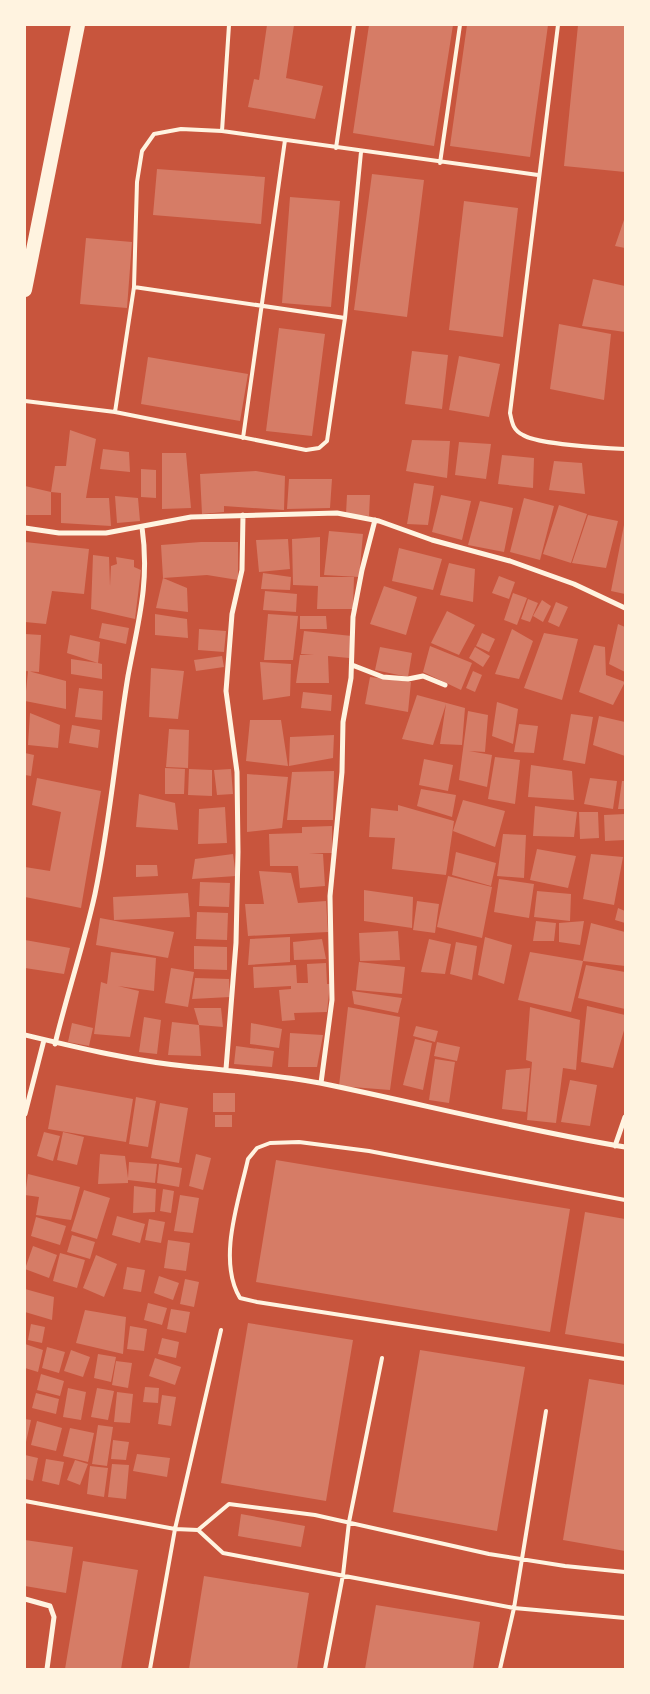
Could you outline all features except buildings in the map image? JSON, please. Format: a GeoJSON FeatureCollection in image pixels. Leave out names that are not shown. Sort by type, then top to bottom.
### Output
{"type":"FeatureCollection","features":[{"type":"Feature","properties":{"kind":"highway"},"geometry":{"type":"LineString","coordinates":[[25,290],[78,25]]}},
{"type":"Feature","properties":{"kind":"street"},"geometry":{"type":"LineString","coordinates":[[25,528],[59,533],[106,532],[192,517],[337,513],[375,520],[565,580],[625,608]]}},
{"type":"Feature","properties":{"kind":"street"},"geometry":{"type":"LineString","coordinates":[[226,1069],[236,943],[238,852],[236,772],[226,692],[232,614],[242,570],[243,515]]}},
{"type":"Feature","properties":{"kind":"street"},"geometry":{"type":"LineString","coordinates":[[321,1084],[332,1000],[330,896],[340,790],[343,722],[352,665],[354,617],[363,562],[375,520]]}},
{"type":"Feature","properties":{"kind":"street"},"geometry":{"type":"LineString","coordinates":[[55,1044],[98,875],[128,677],[142,606],[146,569],[142,527]]}},
{"type":"Feature","properties":{"kind":"street"},"geometry":{"type":"LineString","coordinates":[[352,665],[383,676],[408,679],[423,676],[445,685]]}},
{"type":"Feature","properties":{"kind":"street"},"geometry":{"type":"LineString","coordinates":[[25,1035],[55,1044],[192,1067],[226,1069],[321,1084],[507,1125],[625,1147]]}},
{"type":"Feature","properties":{"kind":"street"},"geometry":{"type":"LineString","coordinates":[[25,1114],[44,1040]]}},
{"type":"Feature","properties":{"kind":"street"},"geometry":{"type":"LineString","coordinates":[[615,1146],[625,1117]]}},
{"type":"Feature","properties":{"kind":"street"},"geometry":{"type":"LineString","coordinates":[[25,1599],[50,1606],[54,1617],[47,1669]]}},
{"type":"Feature","properties":{"kind":"lane"},"geometry":{"type":"LineString","coordinates":[[222,131],[229,25]]}},
{"type":"Feature","properties":{"kind":"lane"},"geometry":{"type":"LineString","coordinates":[[336,148],[354,25]]}},
{"type":"Feature","properties":{"kind":"lane"},"geometry":{"type":"LineString","coordinates":[[440,162],[460,25]]}},
{"type":"Feature","properties":{"kind":"lane"},"geometry":{"type":"LineString","coordinates":[[558,25],[510,412],[512,426],[524,436],[551,442],[625,450]]}},
{"type":"Feature","properties":{"kind":"lane"},"geometry":{"type":"LineString","coordinates":[[116,412],[134,287],[137,182],[142,150],[154,134],[181,129],[222,131],[361,152],[538,175]]}},
{"type":"Feature","properties":{"kind":"lane"},"geometry":{"type":"LineString","coordinates":[[243,438],[285,140]]}},
{"type":"Feature","properties":{"kind":"lane"},"geometry":{"type":"LineString","coordinates":[[25,401],[116,412],[306,450],[319,448],[327,441],[345,318],[361,152]]}},
{"type":"Feature","properties":{"kind":"lane"},"geometry":{"type":"LineString","coordinates":[[134,287],[345,318]]}},
{"type":"Feature","properties":{"kind":"lane"},"geometry":{"type":"LineString","coordinates":[[625,1200],[370,1151],[299,1142],[270,1143],[257,1148],[248,1159],[229,1248],[232,1285],[240,1298],[625,1359]]}},
{"type":"Feature","properties":{"kind":"lane"},"geometry":{"type":"LineString","coordinates":[[150,1669],[175,1529],[221,1330]]}},
{"type":"Feature","properties":{"kind":"lane"},"geometry":{"type":"LineString","coordinates":[[325,1669],[343,1575],[349,1522],[382,1358]]}},
{"type":"Feature","properties":{"kind":"lane"},"geometry":{"type":"LineString","coordinates":[[500,1669],[514,1608],[546,1411]]}},
{"type":"Feature","properties":{"kind":"lane"},"geometry":{"type":"LineString","coordinates":[[25,1501],[175,1529],[198,1530],[224,1553],[514,1608],[625,1618]]}},
{"type":"Feature","properties":{"kind":"lane"},"geometry":{"type":"LineString","coordinates":[[198,1530],[229,1504],[349,1522],[521,1559],[625,1572]]}}]}
